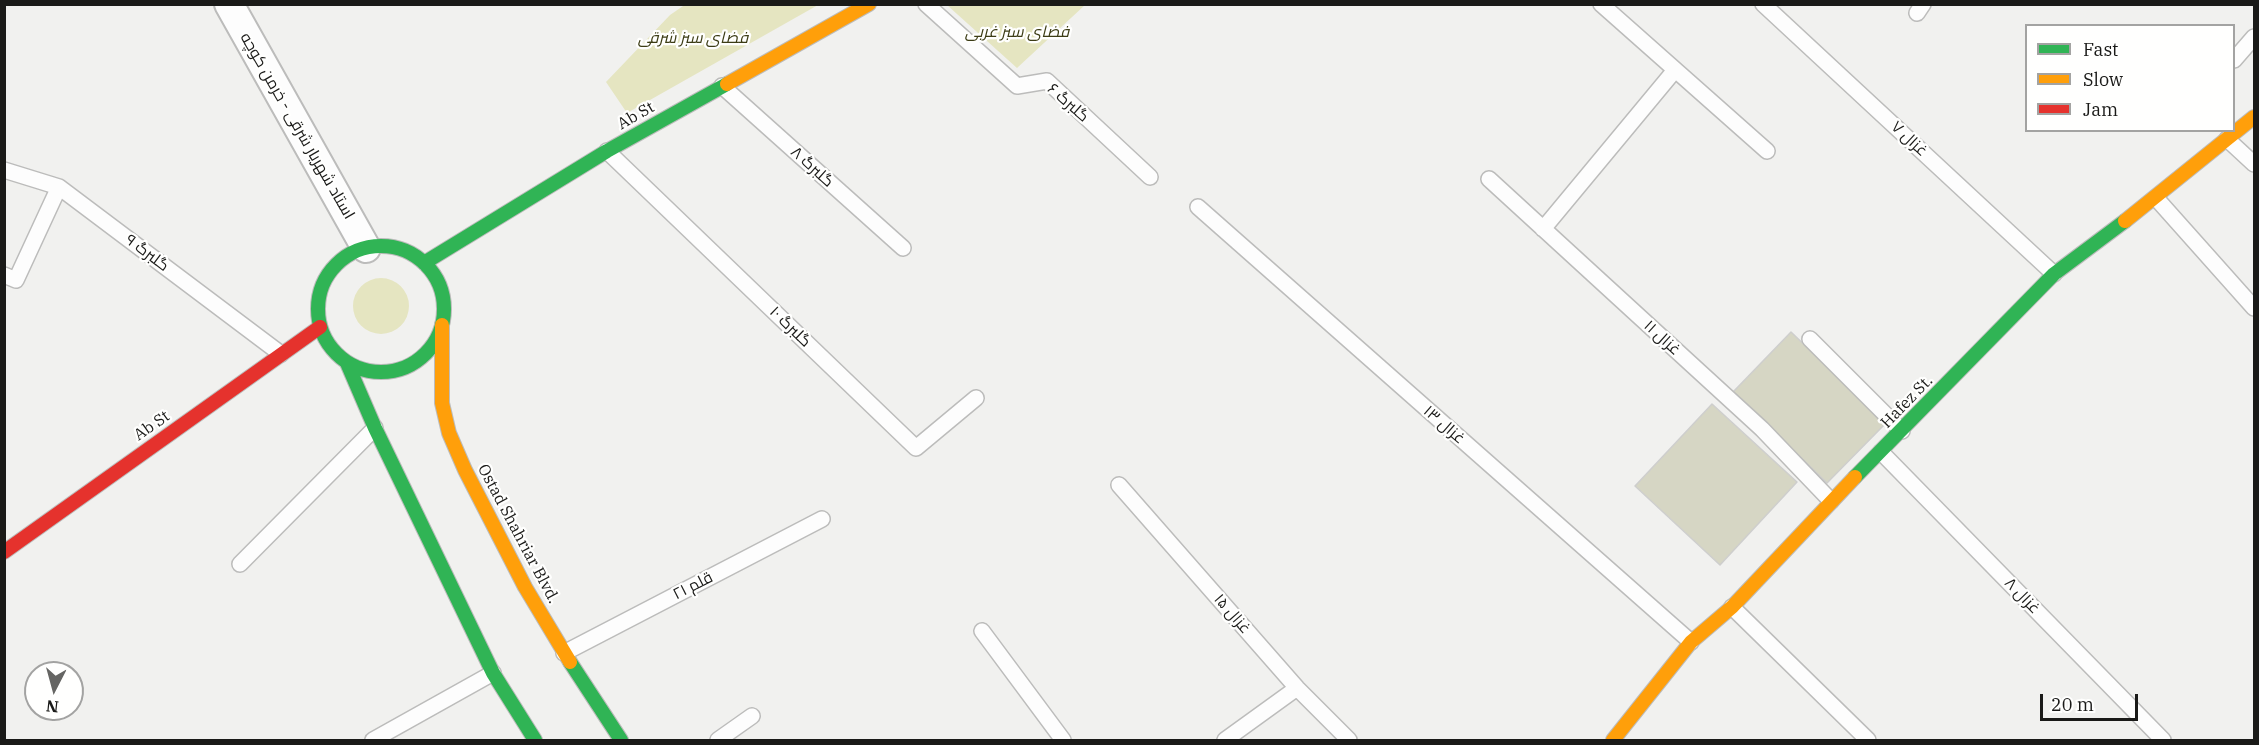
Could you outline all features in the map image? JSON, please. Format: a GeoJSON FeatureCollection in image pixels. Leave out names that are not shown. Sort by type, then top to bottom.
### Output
{"type":"FeatureCollection","features":[{"type":"Feature","properties":{"kind":"main road","name":"Ab St"},"geometry":{"type":"LineString","coordinates":[[424,263],[607,151],[869,4]]}},
{"type":"Feature","properties":{"kind":"main road","name":"Hafez St."},"geometry":{"type":"LineString","coordinates":[[1613,741],[1691,642],[1732,607],[1831,501],[2054,274],[2156,198],[2254,117]]}},
{"type":"Feature","properties":{"kind":"main road"},"geometry":{"type":"LineString","coordinates":[[387,246],[406,252],[424,263],[434,276],[441,291],[444,308],[442,325],[434,343],[421,358],[404,368],[385,372],[365,371],[347,363],[335,354],[320,327],[317,307],[321,286],[332,269],[347,255],[366,248],[387,246]]}},
{"type":"Feature","properties":{"kind":"main road","name":"Ostad Shahriar Blvd."},"geometry":{"type":"LineString","coordinates":[[442,325],[442,403],[449,433],[465,470],[520,576],[564,653],[621,741]]}},
{"type":"Feature","properties":{"kind":"main road","name":"Ab St"},"geometry":{"type":"LineString","coordinates":[[4,552],[320,327]]}},
{"type":"Feature","properties":{"kind":"main road"},"geometry":{"type":"LineString","coordinates":[[347,363],[375,428],[493,673],[535,741]]}},
{"type":"Feature","properties":{"kind":"street","name":"استاد شهریار شرقی - خرمن کوچه"},"geometry":{"type":"LineString","coordinates":[[229,4],[366,248]]}},
{"type":"Feature","properties":{"kind":"lane","name":"گلبرگ ۶"},"geometry":{"type":"LineString","coordinates":[[926,4],[1017,86],[1047,81],[1150,177]]}},
{"type":"Feature","properties":{"kind":"lane"},"geometry":{"type":"LineString","coordinates":[[1601,4],[1767,151]]}},
{"type":"Feature","properties":{"kind":"lane","name":"غزال ۷"},"geometry":{"type":"LineString","coordinates":[[1763,4],[2054,274]]}},
{"type":"Feature","properties":{"kind":"lane"},"geometry":{"type":"LineString","coordinates":[[2235,59],[2254,37]]}},
{"type":"Feature","properties":{"kind":"lane"},"geometry":{"type":"LineString","coordinates":[[1543,229],[1675,70]]}},
{"type":"Feature","properties":{"kind":"lane","name":"گلبرگ ۸"},"geometry":{"type":"LineString","coordinates":[[722,86],[903,248]]}},
{"type":"Feature","properties":{"kind":"lane"},"geometry":{"type":"LineString","coordinates":[[2227,139],[2254,164]]}},
{"type":"Feature","properties":{"kind":"lane","name":"گلبرگ ۱۰"},"geometry":{"type":"LineString","coordinates":[[607,151],[916,448],[976,398]]}},
{"type":"Feature","properties":{"kind":"lane","name":"گلبرگ ۹"},"geometry":{"type":"LineString","coordinates":[[4,170],[59,187],[281,354]]}},
{"type":"Feature","properties":{"kind":"lane","name":"غزال ۱۱"},"geometry":{"type":"LineString","coordinates":[[1489,179],[1762,429],[1831,501]]}},
{"type":"Feature","properties":{"kind":"lane"},"geometry":{"type":"LineString","coordinates":[[4,275],[16,280],[59,187]]}},
{"type":"Feature","properties":{"kind":"lane"},"geometry":{"type":"LineString","coordinates":[[2156,198],[2254,308]]}},
{"type":"Feature","properties":{"kind":"lane","name":"غزال ۱۳"},"geometry":{"type":"LineString","coordinates":[[1198,207],[1691,642]]}},
{"type":"Feature","properties":{"kind":"lane"},"geometry":{"type":"LineString","coordinates":[[1810,339],[1902,431]]}},
{"type":"Feature","properties":{"kind":"lane"},"geometry":{"type":"LineString","coordinates":[[240,564],[375,428]]}},
{"type":"Feature","properties":{"kind":"lane","name":"غزال ۸"},"geometry":{"type":"LineString","coordinates":[[1881,452],[2163,741]]}},
{"type":"Feature","properties":{"kind":"lane","name":"غزال ۱۵"},"geometry":{"type":"LineString","coordinates":[[1119,485],[1297,688],[1348,741]]}},
{"type":"Feature","properties":{"kind":"lane","name":"قلم ۲۱"},"geometry":{"type":"LineString","coordinates":[[564,653],[822,519]]}},
{"type":"Feature","properties":{"kind":"lane"},"geometry":{"type":"LineString","coordinates":[[4,528],[23,538]]}},
{"type":"Feature","properties":{"kind":"lane"},"geometry":{"type":"LineString","coordinates":[[1732,607],[1868,741]]}},
{"type":"Feature","properties":{"kind":"lane"},"geometry":{"type":"LineString","coordinates":[[982,631],[1062,741]]}},
{"type":"Feature","properties":{"kind":"lane"},"geometry":{"type":"LineString","coordinates":[[373,741],[493,673]]}},
{"type":"Feature","properties":{"kind":"lane"},"geometry":{"type":"LineString","coordinates":[[1225,741],[1297,688]]}},
{"type":"Feature","properties":{"kind":"lane"},"geometry":{"type":"LineString","coordinates":[[717,741],[752,716]]}},
{"type":"Feature","properties":{"kind":"green space","name":"فضای سبز شرقی"},"geometry":{"type":"Polygon","coordinates":[[[686,4],[818,5],[627,113],[606,82],[670,15],[686,4]]]}},
{"type":"Feature","properties":{"kind":"green space","name":"فضای سبز غربی"},"geometry":{"type":"Polygon","coordinates":[[[947,5],[1085,5],[1017,68],[947,5]]]}},
{"type":"Feature","properties":{"kind":"green space"},"geometry":{"type":"Polygon","coordinates":[[[381,278],[392,280],[401,286],[407,295],[409,306],[407,317],[401,326],[392,332],[381,334],[370,332],[361,326],[355,317],[353,306],[355,295],[361,286],[370,280],[381,278]]]}},
{"type":"Feature","properties":{"kind":"building"},"geometry":{"type":"Polygon","coordinates":[[[1791,332],[1886,423],[1827,483],[1733,392],[1791,332]]]}},
{"type":"Feature","properties":{"kind":"building"},"geometry":{"type":"Polygon","coordinates":[[[1712,404],[1797,482],[1720,565],[1635,486],[1712,404]]]}},
{"type":"Feature","properties":{"kind":"traffic: fast"},"geometry":{"type":"LineString","coordinates":[[424,263],[607,151],[727,84]]}},
{"type":"Feature","properties":{"kind":"traffic: fast"},"geometry":{"type":"LineString","coordinates":[[1855,477],[2054,274],[2125,221]]}},
{"type":"Feature","properties":{"kind":"traffic: fast"},"geometry":{"type":"LineString","coordinates":[[381,246],[405,251],[425,265],[439,285],[444,309],[439,333],[425,353],[405,367],[381,372],[357,367],[337,353],[323,333],[318,309],[323,285],[337,265],[357,251],[381,246]]}},
{"type":"Feature","properties":{"kind":"traffic: fast"},"geometry":{"type":"LineString","coordinates":[[347,363],[375,428],[493,673],[535,740]]}},
{"type":"Feature","properties":{"kind":"traffic: fast"},"geometry":{"type":"LineString","coordinates":[[570,662],[621,740]]}},
{"type":"Feature","properties":{"kind":"traffic: slow"},"geometry":{"type":"LineString","coordinates":[[727,84],[869,4]]}},
{"type":"Feature","properties":{"kind":"traffic: slow"},"geometry":{"type":"LineString","coordinates":[[2125,221],[2254,117]]}},
{"type":"Feature","properties":{"kind":"traffic: slow"},"geometry":{"type":"LineString","coordinates":[[442,325],[442,403],[449,433],[465,470],[525,587],[570,662]]}},
{"type":"Feature","properties":{"kind":"traffic: slow"},"geometry":{"type":"LineString","coordinates":[[1613,740],[1691,642],[1732,607],[1855,477]]}},
{"type":"Feature","properties":{"kind":"traffic: jam"},"geometry":{"type":"LineString","coordinates":[[4,552],[320,327]]}}]}
